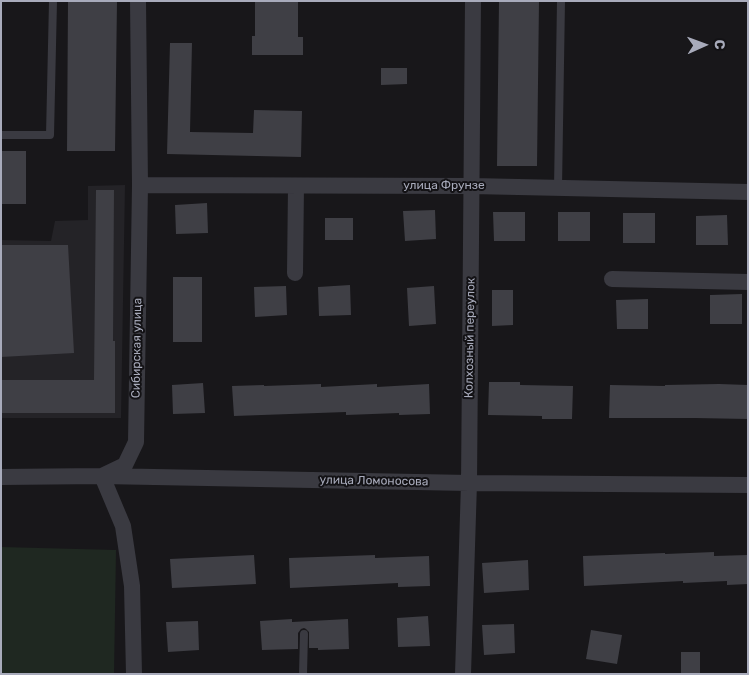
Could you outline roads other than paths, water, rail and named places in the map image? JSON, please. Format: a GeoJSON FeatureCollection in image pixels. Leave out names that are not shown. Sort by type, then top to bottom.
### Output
{"type":"FeatureCollection","features":[{"type":"Feature","properties":{"kind":"street","name":"Сибирская улица"},"geometry":{"type":"LineString","coordinates":[[102,476],[125,465],[136,442],[140,185],[138,1]]}},
{"type":"Feature","properties":{"kind":"street","name":"Колхозный переулок"},"geometry":{"type":"LineString","coordinates":[[464,674],[469,483],[473,1]]}},
{"type":"Feature","properties":{"kind":"street","name":"улица Фрунзе"},"geometry":{"type":"LineString","coordinates":[[140,185],[472,186],[748,192]]}},
{"type":"Feature","properties":{"kind":"street"},"geometry":{"type":"LineString","coordinates":[[295,273],[296,186]]}},
{"type":"Feature","properties":{"kind":"street"},"geometry":{"type":"LineString","coordinates":[[612,279],[748,282]]}},
{"type":"Feature","properties":{"kind":"street"},"geometry":{"type":"LineString","coordinates":[[102,476],[123,526],[132,586],[134,674]]}},
{"type":"Feature","properties":{"kind":"street","name":"улица Ломоносова"},"geometry":{"type":"LineString","coordinates":[[1,478],[102,476],[469,483],[748,485]]}},
{"type":"Feature","properties":{"kind":"lane"},"geometry":{"type":"LineString","coordinates":[[1,135],[50,135],[53,1]]}},
{"type":"Feature","properties":{"kind":"lane"},"geometry":{"type":"LineString","coordinates":[[558,188],[561,1]]}},
{"type":"Feature","properties":{"kind":"lane"},"geometry":{"type":"LineString","coordinates":[[303,674],[304,634]]}}]}
